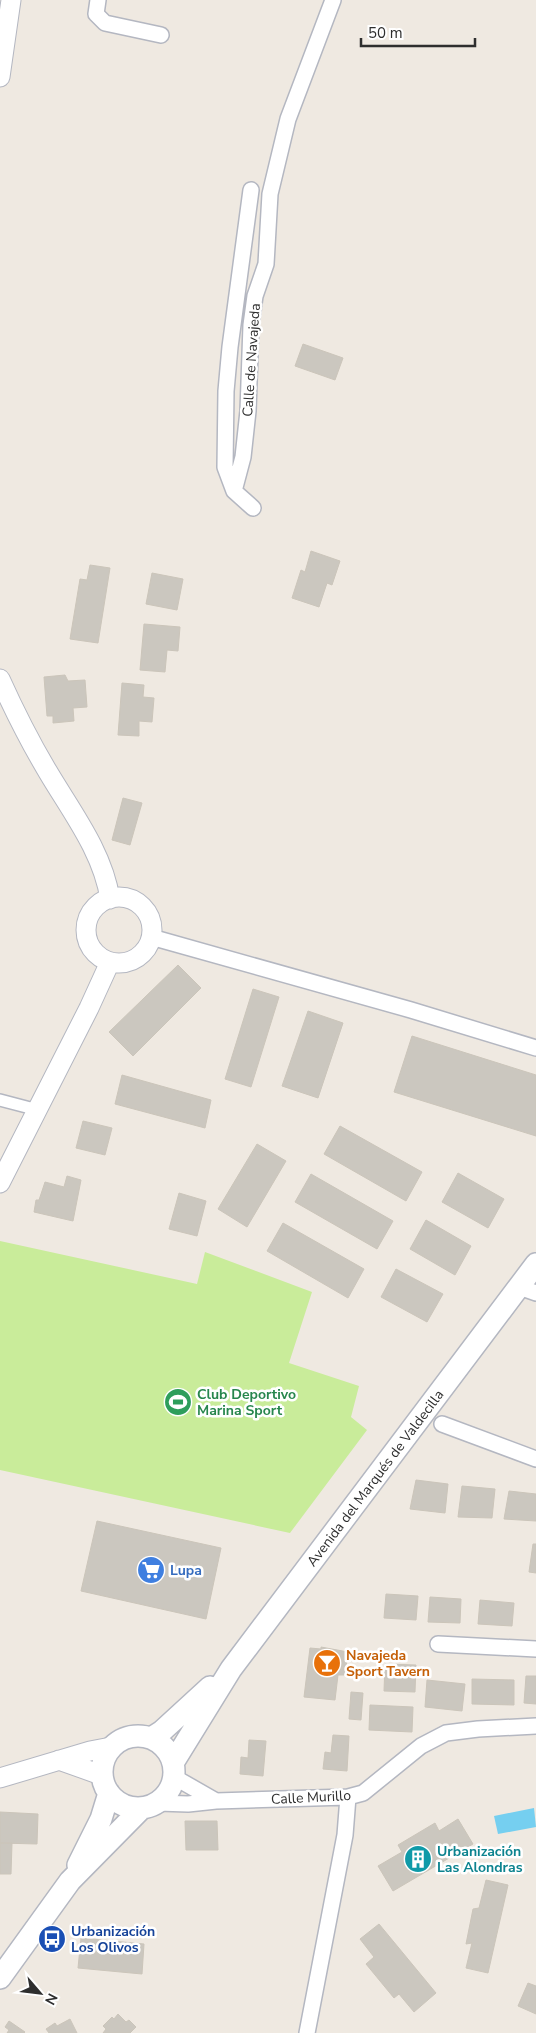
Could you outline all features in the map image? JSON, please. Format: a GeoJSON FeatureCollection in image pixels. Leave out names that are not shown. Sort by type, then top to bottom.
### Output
{"type":"FeatureCollection","features":[{"type":"Feature","properties":{"kind":"main road","name":"Avenida del Marqués de Valdecilla"},"geometry":{"type":"LineString","coordinates":[[173,1770],[231,1669],[528,1290],[536,1264]]}},
{"type":"Feature","properties":{"kind":"main road","name":"Avenida del Marqués de Valdecilla"},"geometry":{"type":"LineString","coordinates":[[151,1738],[162,1731],[231,1669]]}},
{"type":"Feature","properties":{"kind":"main road"},"geometry":{"type":"LineString","coordinates":[[0,1978],[70,1881],[101,1819],[106,1755],[111,1747],[126,1737],[140,1736],[151,1738],[162,1745],[169,1753],[173,1770],[169,1792],[149,1806],[70,1881]]}},
{"type":"Feature","properties":{"kind":"main road"},"geometry":{"type":"LineString","coordinates":[[105,1784],[123,1804],[149,1806]]}},
{"type":"Feature","properties":{"kind":"street"},"geometry":{"type":"LineString","coordinates":[[0,77],[11,0]]}},
{"type":"Feature","properties":{"kind":"street"},"geometry":{"type":"LineString","coordinates":[[98,0],[96,14],[105,23],[160,35]]}},
{"type":"Feature","properties":{"kind":"street","name":"Calle de Navajeda"},"geometry":{"type":"LineString","coordinates":[[234,491],[243,457],[248,411],[251,325],[256,296],[266,264],[270,194],[288,119],[333,0]]}},
{"type":"Feature","properties":{"kind":"street"},"geometry":{"type":"LineString","coordinates":[[251,190],[249,216],[236,293],[226,391],[225,467],[234,491],[253,508]]}},
{"type":"Feature","properties":{"kind":"street"},"geometry":{"type":"LineString","coordinates":[[0,679],[45,768],[95,852],[108,885],[110,899]]}},
{"type":"Feature","properties":{"kind":"street"},"geometry":{"type":"LineString","coordinates":[[121,898],[132,900],[142,906],[152,926],[151,937],[147,948],[135,959],[120,963],[110,962],[100,957],[93,950],[86,930],[93,910],[101,903],[110,899],[121,898]]}},
{"type":"Feature","properties":{"kind":"street"},"geometry":{"type":"LineString","coordinates":[[151,937],[411,1010],[536,1048]]}},
{"type":"Feature","properties":{"kind":"street"},"geometry":{"type":"LineString","coordinates":[[0,1183],[101,985],[110,962]]}},
{"type":"Feature","properties":{"kind":"street"},"geometry":{"type":"LineString","coordinates":[[0,1100],[38,1110]]}},
{"type":"Feature","properties":{"kind":"street"},"geometry":{"type":"LineString","coordinates":[[442,1424],[536,1459]]}},
{"type":"Feature","properties":{"kind":"street"},"geometry":{"type":"LineString","coordinates":[[438,1644],[536,1649]]}},
{"type":"Feature","properties":{"kind":"street","name":"Calle Murillo"},"geometry":{"type":"LineString","coordinates":[[149,1806],[216,1800],[348,1796],[363,1793],[420,1746],[446,1733],[478,1729],[536,1726]]}},
{"type":"Feature","properties":{"kind":"street"},"geometry":{"type":"LineString","coordinates":[[0,1778],[90,1751],[111,1747]]}},
{"type":"Feature","properties":{"kind":"street"},"geometry":{"type":"LineString","coordinates":[[60,1760],[105,1784]]}},
{"type":"Feature","properties":{"kind":"street"},"geometry":{"type":"LineString","coordinates":[[173,1770],[216,1800]]}},
{"type":"Feature","properties":{"kind":"street"},"geometry":{"type":"LineString","coordinates":[[307,2033],[345,1835],[348,1796]]}},
{"type":"Feature","properties":{"kind":"green space","name":"Club Deportivo Marina Sport"},"geometry":{"type":"Polygon","coordinates":[[[0,1241],[197,1284],[205,1252],[312,1292],[289,1363],[359,1386],[351,1417],[367,1430],[290,1533],[0,1470],[0,1241]]]}},
{"type":"Feature","properties":{"kind":"water"},"geometry":{"type":"Polygon","coordinates":[[[534,1808],[536,1827],[498,1834],[494,1816],[534,1808]]]}},
{"type":"Feature","properties":{"kind":"building"},"geometry":{"type":"Polygon","coordinates":[[[303,344],[343,358],[335,380],[295,366],[303,344]]]}},
{"type":"Feature","properties":{"kind":"building"},"geometry":{"type":"Polygon","coordinates":[[[311,551],[340,561],[332,585],[327,583],[319,607],[292,598],[301,570],[305,572],[311,551]]]}},
{"type":"Feature","properties":{"kind":"building"},"geometry":{"type":"Polygon","coordinates":[[[90,565],[110,568],[98,643],[70,639],[80,579],[87,580],[90,565]]]}},
{"type":"Feature","properties":{"kind":"building"},"geometry":{"type":"Polygon","coordinates":[[[152,573],[183,579],[177,610],[146,604],[152,573]]]}},
{"type":"Feature","properties":{"kind":"building"},"geometry":{"type":"Polygon","coordinates":[[[144,624],[180,627],[178,651],[167,650],[165,672],[140,670],[144,624]]]}},
{"type":"Feature","properties":{"kind":"building"},"geometry":{"type":"Polygon","coordinates":[[[65,675],[68,681],[85,680],[87,707],[73,708],[74,721],[53,723],[53,716],[47,716],[44,677],[65,675]]]}},
{"type":"Feature","properties":{"kind":"building"},"geometry":{"type":"Polygon","coordinates":[[[122,683],[144,685],[143,697],[154,698],[152,722],[139,721],[139,736],[118,735],[122,683]]]}},
{"type":"Feature","properties":{"kind":"building"},"geometry":{"type":"Polygon","coordinates":[[[123,798],[142,803],[130,845],[112,840],[123,798]]]}},
{"type":"Feature","properties":{"kind":"building"},"geometry":{"type":"Polygon","coordinates":[[[178,965],[201,988],[133,1056],[109,1032],[178,965]]]}},
{"type":"Feature","properties":{"kind":"building"},"geometry":{"type":"Polygon","coordinates":[[[253,989],[279,997],[251,1087],[225,1079],[253,989]]]}},
{"type":"Feature","properties":{"kind":"building"},"geometry":{"type":"Polygon","coordinates":[[[308,1011],[343,1023],[318,1098],[282,1086],[308,1011]]]}},
{"type":"Feature","properties":{"kind":"building"},"geometry":{"type":"Polygon","coordinates":[[[412,1036],[536,1075],[536,1136],[394,1092],[412,1036]]]}},
{"type":"Feature","properties":{"kind":"building"},"geometry":{"type":"Polygon","coordinates":[[[122,1075],[211,1100],[205,1128],[115,1104],[122,1075]]]}},
{"type":"Feature","properties":{"kind":"building"},"geometry":{"type":"Polygon","coordinates":[[[83,1121],[112,1128],[105,1155],[76,1148],[83,1121]]]}},
{"type":"Feature","properties":{"kind":"building"},"geometry":{"type":"Polygon","coordinates":[[[340,1126],[422,1172],[406,1201],[324,1154],[340,1126]]]}},
{"type":"Feature","properties":{"kind":"building"},"geometry":{"type":"Polygon","coordinates":[[[257,1144],[286,1161],[247,1227],[218,1209],[257,1144]]]}},
{"type":"Feature","properties":{"kind":"building"},"geometry":{"type":"Polygon","coordinates":[[[458,1173],[504,1199],[488,1228],[442,1202],[458,1173]]]}},
{"type":"Feature","properties":{"kind":"building"},"geometry":{"type":"Polygon","coordinates":[[[311,1174],[393,1221],[377,1249],[295,1202],[311,1174]]]}},
{"type":"Feature","properties":{"kind":"building"},"geometry":{"type":"Polygon","coordinates":[[[67,1176],[81,1180],[73,1221],[34,1212],[36,1200],[39,1200],[45,1182],[64,1187],[67,1176]]]}},
{"type":"Feature","properties":{"kind":"building"},"geometry":{"type":"Polygon","coordinates":[[[179,1193],[206,1201],[197,1236],[169,1229],[179,1193]]]}},
{"type":"Feature","properties":{"kind":"building"},"geometry":{"type":"Polygon","coordinates":[[[426,1220],[471,1246],[455,1275],[410,1249],[426,1220]]]}},
{"type":"Feature","properties":{"kind":"building"},"geometry":{"type":"Polygon","coordinates":[[[283,1223],[364,1269],[348,1298],[267,1251],[283,1223]]]}},
{"type":"Feature","properties":{"kind":"building"},"geometry":{"type":"Polygon","coordinates":[[[396,1269],[443,1294],[427,1322],[381,1297],[396,1269]]]}},
{"type":"Feature","properties":{"kind":"building"},"geometry":{"type":"Polygon","coordinates":[[[416,1480],[448,1484],[445,1513],[410,1509],[416,1480]]]}},
{"type":"Feature","properties":{"kind":"building"},"geometry":{"type":"Polygon","coordinates":[[[462,1486],[495,1489],[492,1518],[458,1517],[462,1486]]]}},
{"type":"Feature","properties":{"kind":"building"},"geometry":{"type":"Polygon","coordinates":[[[509,1491],[536,1494],[536,1521],[504,1519],[509,1491]]]}},
{"type":"Feature","properties":{"kind":"building","name":"Lupa"},"geometry":{"type":"Polygon","coordinates":[[[97,1521],[221,1548],[206,1619],[81,1591],[97,1521]]]}},
{"type":"Feature","properties":{"kind":"building"},"geometry":{"type":"Polygon","coordinates":[[[533,1544],[536,1544],[536,1573],[529,1572],[533,1544]]]}},
{"type":"Feature","properties":{"kind":"building"},"geometry":{"type":"Polygon","coordinates":[[[386,1594],[418,1596],[416,1620],[384,1618],[386,1594]]]}},
{"type":"Feature","properties":{"kind":"building"},"geometry":{"type":"Polygon","coordinates":[[[430,1597],[461,1599],[460,1623],[428,1622],[430,1597]]]}},
{"type":"Feature","properties":{"kind":"building"},"geometry":{"type":"Polygon","coordinates":[[[480,1600],[514,1603],[512,1626],[478,1624],[480,1600]]]}},
{"type":"Feature","properties":{"kind":"building","name":"Navajeda Sport Tavern"},"geometry":{"type":"Polygon","coordinates":[[[321,1647],[348,1652],[345,1675],[338,1675],[335,1700],[304,1697],[310,1648],[321,1649],[321,1647]]]}},
{"type":"Feature","properties":{"kind":"building"},"geometry":{"type":"Polygon","coordinates":[[[385,1664],[416,1665],[415,1692],[384,1691],[385,1664]]]}},
{"type":"Feature","properties":{"kind":"building"},"geometry":{"type":"Polygon","coordinates":[[[526,1676],[536,1676],[536,1704],[524,1703],[526,1676]]]}},
{"type":"Feature","properties":{"kind":"building"},"geometry":{"type":"Polygon","coordinates":[[[472,1679],[514,1680],[514,1705],[472,1704],[472,1679]]]}},
{"type":"Feature","properties":{"kind":"building"},"geometry":{"type":"Polygon","coordinates":[[[427,1680],[465,1684],[462,1711],[425,1707],[427,1680]]]}},
{"type":"Feature","properties":{"kind":"building"},"geometry":{"type":"Polygon","coordinates":[[[351,1692],[363,1693],[361,1720],[349,1719],[351,1692]]]}},
{"type":"Feature","properties":{"kind":"building"},"geometry":{"type":"Polygon","coordinates":[[[370,1705],[413,1707],[412,1732],[369,1730],[370,1705]]]}},
{"type":"Feature","properties":{"kind":"building"},"geometry":{"type":"Polygon","coordinates":[[[333,1735],[349,1736],[347,1771],[323,1769],[325,1752],[331,1753],[333,1735]]]}},
{"type":"Feature","properties":{"kind":"building"},"geometry":{"type":"Polygon","coordinates":[[[249,1740],[266,1741],[263,1776],[240,1774],[241,1757],[248,1758],[249,1740]]]}},
{"type":"Feature","properties":{"kind":"building"},"geometry":{"type":"Polygon","coordinates":[[[0,1812],[38,1814],[37,1844],[0,1843],[0,1812]]]}},
{"type":"Feature","properties":{"kind":"building","name":"Urbanización Las Alondras"},"geometry":{"type":"Polygon","coordinates":[[[458,1819],[473,1844],[393,1891],[378,1866],[402,1852],[398,1845],[435,1823],[439,1831],[458,1819]]]}},
{"type":"Feature","properties":{"kind":"building"},"geometry":{"type":"Polygon","coordinates":[[[185,1821],[217,1821],[218,1850],[186,1850],[185,1821]]]}},
{"type":"Feature","properties":{"kind":"building"},"geometry":{"type":"Polygon","coordinates":[[[0,1843],[12,1843],[11,1874],[0,1874],[0,1843]]]}},
{"type":"Feature","properties":{"kind":"building","name":"Urbanización Las Alondras"},"geometry":{"type":"Polygon","coordinates":[[[486,1880],[508,1885],[488,1973],[466,1968],[472,1943],[466,1944],[473,1909],[479,1908],[486,1880]]]}},
{"type":"Feature","properties":{"kind":"building"},"geometry":{"type":"Polygon","coordinates":[[[379,1924],[436,1993],[414,2012],[399,1994],[394,1998],[366,1964],[374,1957],[360,1939],[379,1924]]]}},
{"type":"Feature","properties":{"kind":"building"},"geometry":{"type":"Polygon","coordinates":[[[81,1938],[144,1944],[142,1974],[78,1968],[81,1938]]]}},
{"type":"Feature","properties":{"kind":"building"},"geometry":{"type":"Polygon","coordinates":[[[528,1983],[536,1986],[536,2014],[518,2006],[528,1983]]]}},
{"type":"Feature","properties":{"kind":"building"},"geometry":{"type":"Polygon","coordinates":[[[118,2014],[126,2022],[129,2020],[136,2027],[130,2033],[103,2033],[106,2029],[103,2026],[118,2014]]]}},
{"type":"Feature","properties":{"kind":"building"},"geometry":{"type":"Polygon","coordinates":[[[70,2019],[77,2033],[49,2033],[46,2029],[55,2023],[57,2026],[70,2019]]]}},
{"type":"Feature","properties":{"kind":"building"},"geometry":{"type":"Polygon","coordinates":[[[9,2021],[25,2032],[7,2033],[9,2030],[5,2027],[9,2021]]]}},
{"type":"Feature","properties":{"kind":"place","name":"Club Deportivo Marina Sport"},"geometry":{"type":"Point","coordinates":[178,1402]}},
{"type":"Feature","properties":{"kind":"place","name":"Lupa"},"geometry":{"type":"Point","coordinates":[151,1570]}},
{"type":"Feature","properties":{"kind":"place","name":"Navajeda Sport Tavern"},"geometry":{"type":"Point","coordinates":[327,1663]}},
{"type":"Feature","properties":{"kind":"place","name":"Urbanización Las Alondras"},"geometry":{"type":"Point","coordinates":[418,1859]}},
{"type":"Feature","properties":{"kind":"place","name":"Urbanización Los Olivos"},"geometry":{"type":"Point","coordinates":[52,1939]}}]}
